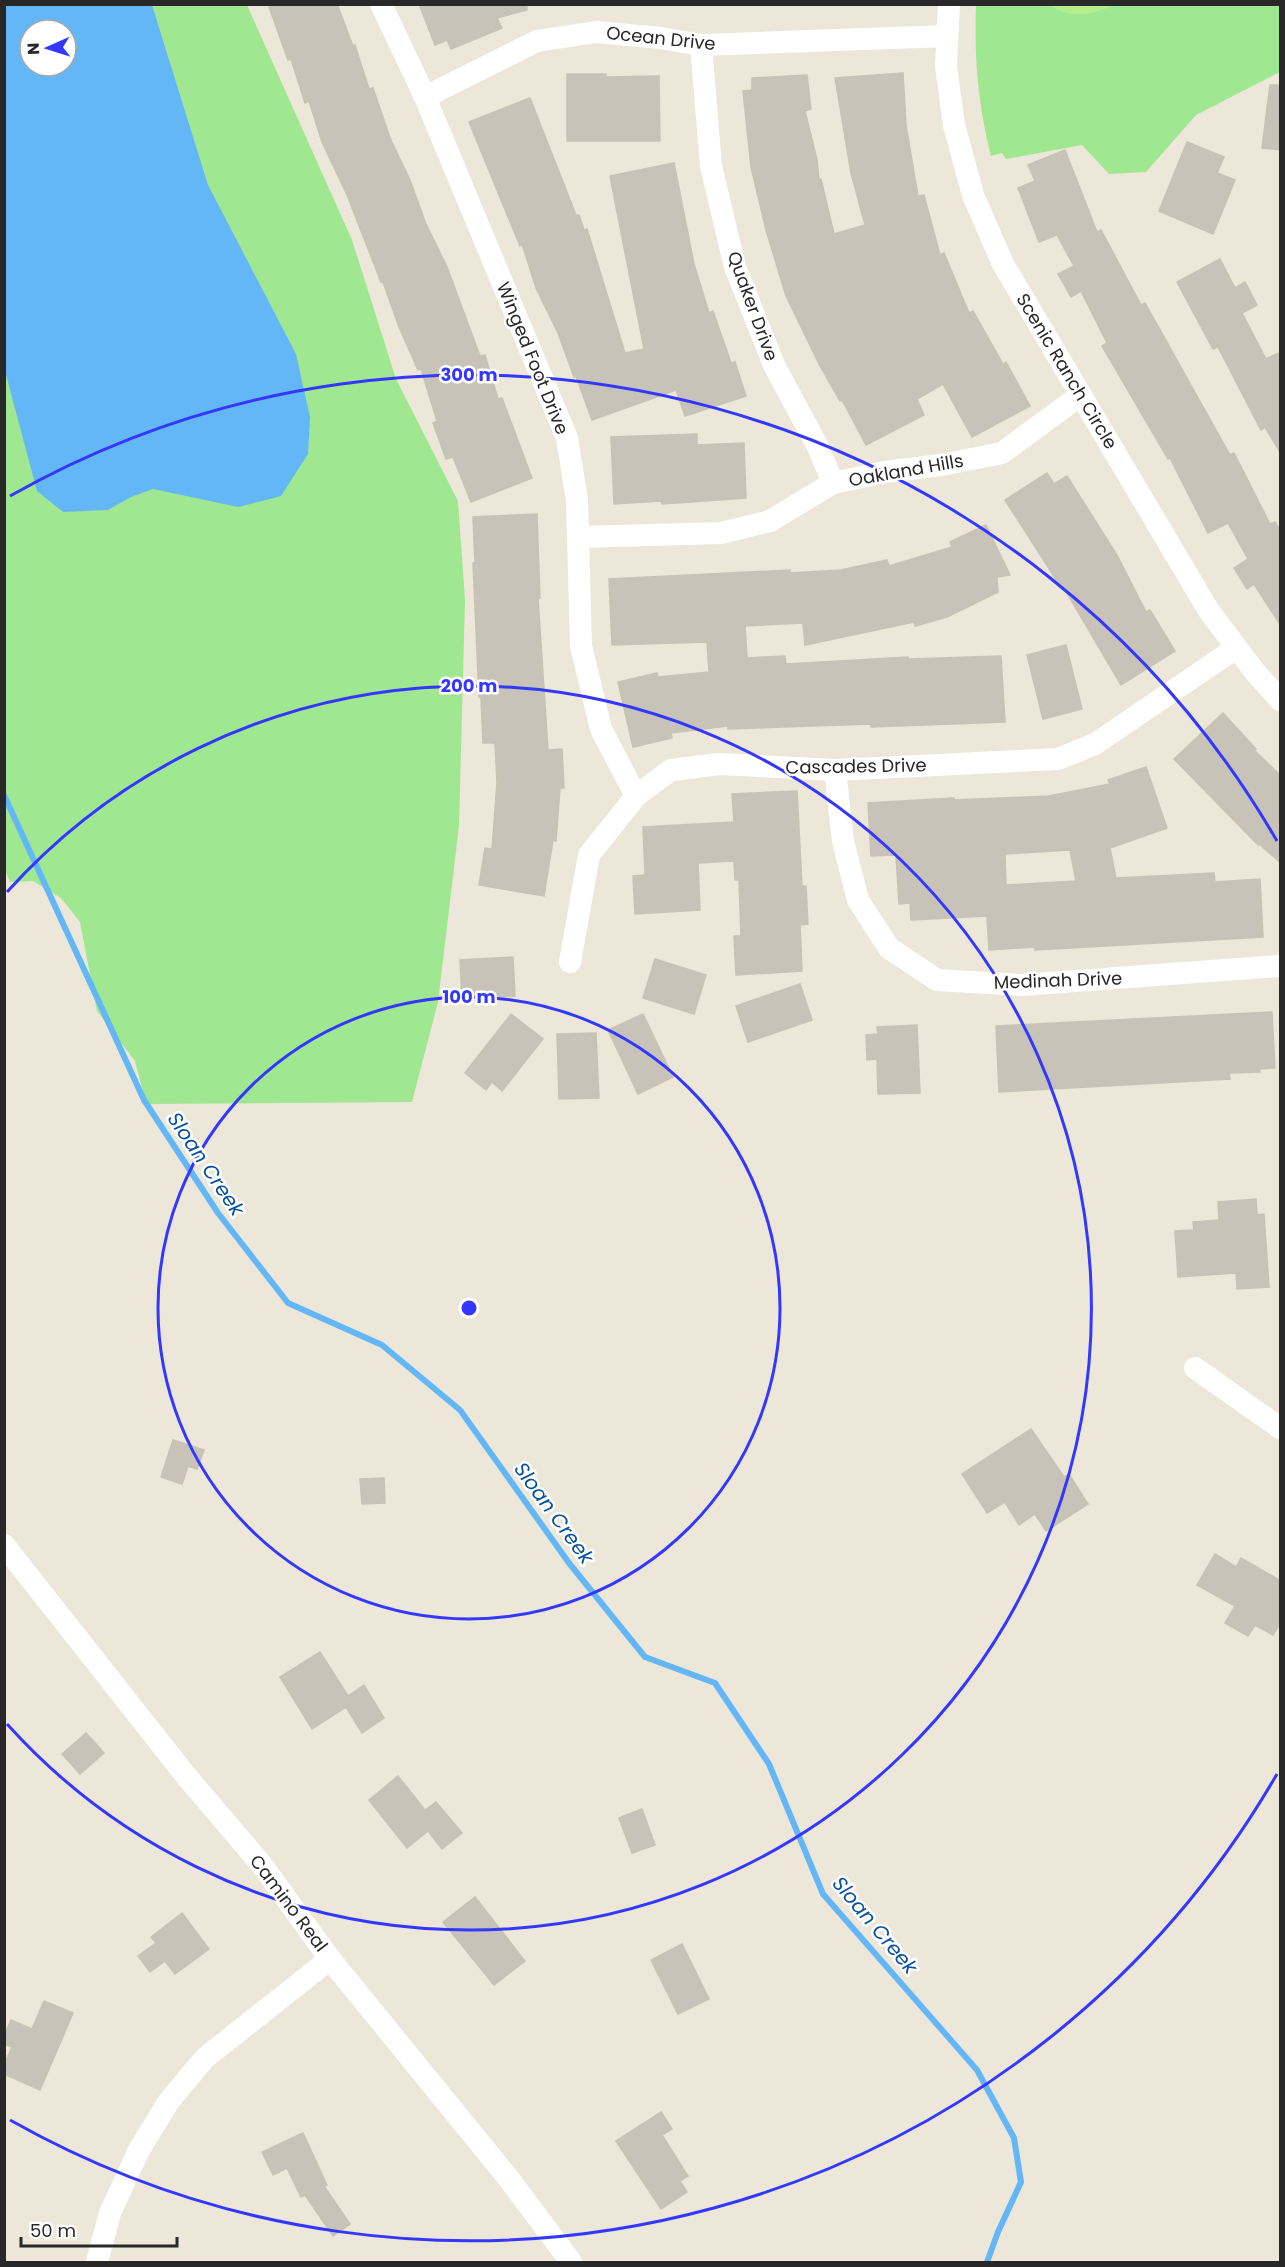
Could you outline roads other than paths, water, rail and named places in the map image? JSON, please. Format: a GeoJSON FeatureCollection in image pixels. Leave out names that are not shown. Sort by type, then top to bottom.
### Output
{"type":"FeatureCollection","features":[{"type":"Feature","properties":{"kind":"street","name":"Winged Foot Drive"},"geometry":{"type":"LineString","coordinates":[[381,4],[425,97],[567,438],[577,500],[581,646],[601,729],[636,796]]}},
{"type":"Feature","properties":{"kind":"street","name":"Scenic Ranch Circle"},"geometry":{"type":"LineString","coordinates":[[949,4],[946,66],[954,125],[973,195],[1003,264],[1209,611],[1255,672],[1281,700]]}},
{"type":"Feature","properties":{"kind":"street","name":"Ocean Drive"},"geometry":{"type":"LineString","coordinates":[[425,97],[537,41],[596,32],[661,38],[701,45],[946,36]]}},
{"type":"Feature","properties":{"kind":"street","name":"Quaker Drive"},"geometry":{"type":"LineString","coordinates":[[701,45],[711,166],[735,267],[774,365],[818,447],[833,483]]}},
{"type":"Feature","properties":{"kind":"street","name":"Oakland Hills"},"geometry":{"type":"LineString","coordinates":[[579,537],[721,533],[770,521],[833,483],[1002,453],[1081,395]]}},
{"type":"Feature","properties":{"kind":"street","name":"Cascades Drive"},"geometry":{"type":"LineString","coordinates":[[570,962],[589,855],[636,796],[671,770],[720,764],[835,770],[1058,759],[1095,744],[1236,648]]}},
{"type":"Feature","properties":{"kind":"street","name":"Medinah Drive"},"geometry":{"type":"LineString","coordinates":[[835,770],[843,841],[858,900],[889,948],[937,980],[1021,985],[1281,966]]}},
{"type":"Feature","properties":{"kind":"street"},"geometry":{"type":"LineString","coordinates":[[1195,1368],[1281,1428]]}},
{"type":"Feature","properties":{"kind":"street","name":"Camino Real"},"geometry":{"type":"LineString","coordinates":[[4,1545],[186,1777],[262,1865],[330,1959],[526,2200],[572,2262]]}},
{"type":"Feature","properties":{"kind":"street"},"geometry":{"type":"LineString","coordinates":[[97,2262],[110,2213],[139,2150],[169,2102],[205,2058],[330,1959]]}},
{"type":"Feature","properties":{"kind":"water"},"geometry":{"type":"Polygon","coordinates":[[[4,5],[152,5],[208,185],[296,354],[310,417],[308,454],[281,496],[238,507],[153,489],[131,497],[108,510],[63,512],[37,491],[5,371],[4,5]]]}},
{"type":"Feature","properties":{"kind":"waterway","name":"Sloan Creek"},"geometry":{"type":"LineString","coordinates":[[4,795],[144,1100],[218,1213],[288,1303],[382,1345],[460,1410],[569,1563],[645,1657],[715,1683],[769,1764],[823,1894],[977,2070],[1014,2138],[1021,2182],[987,2262]]}}]}
